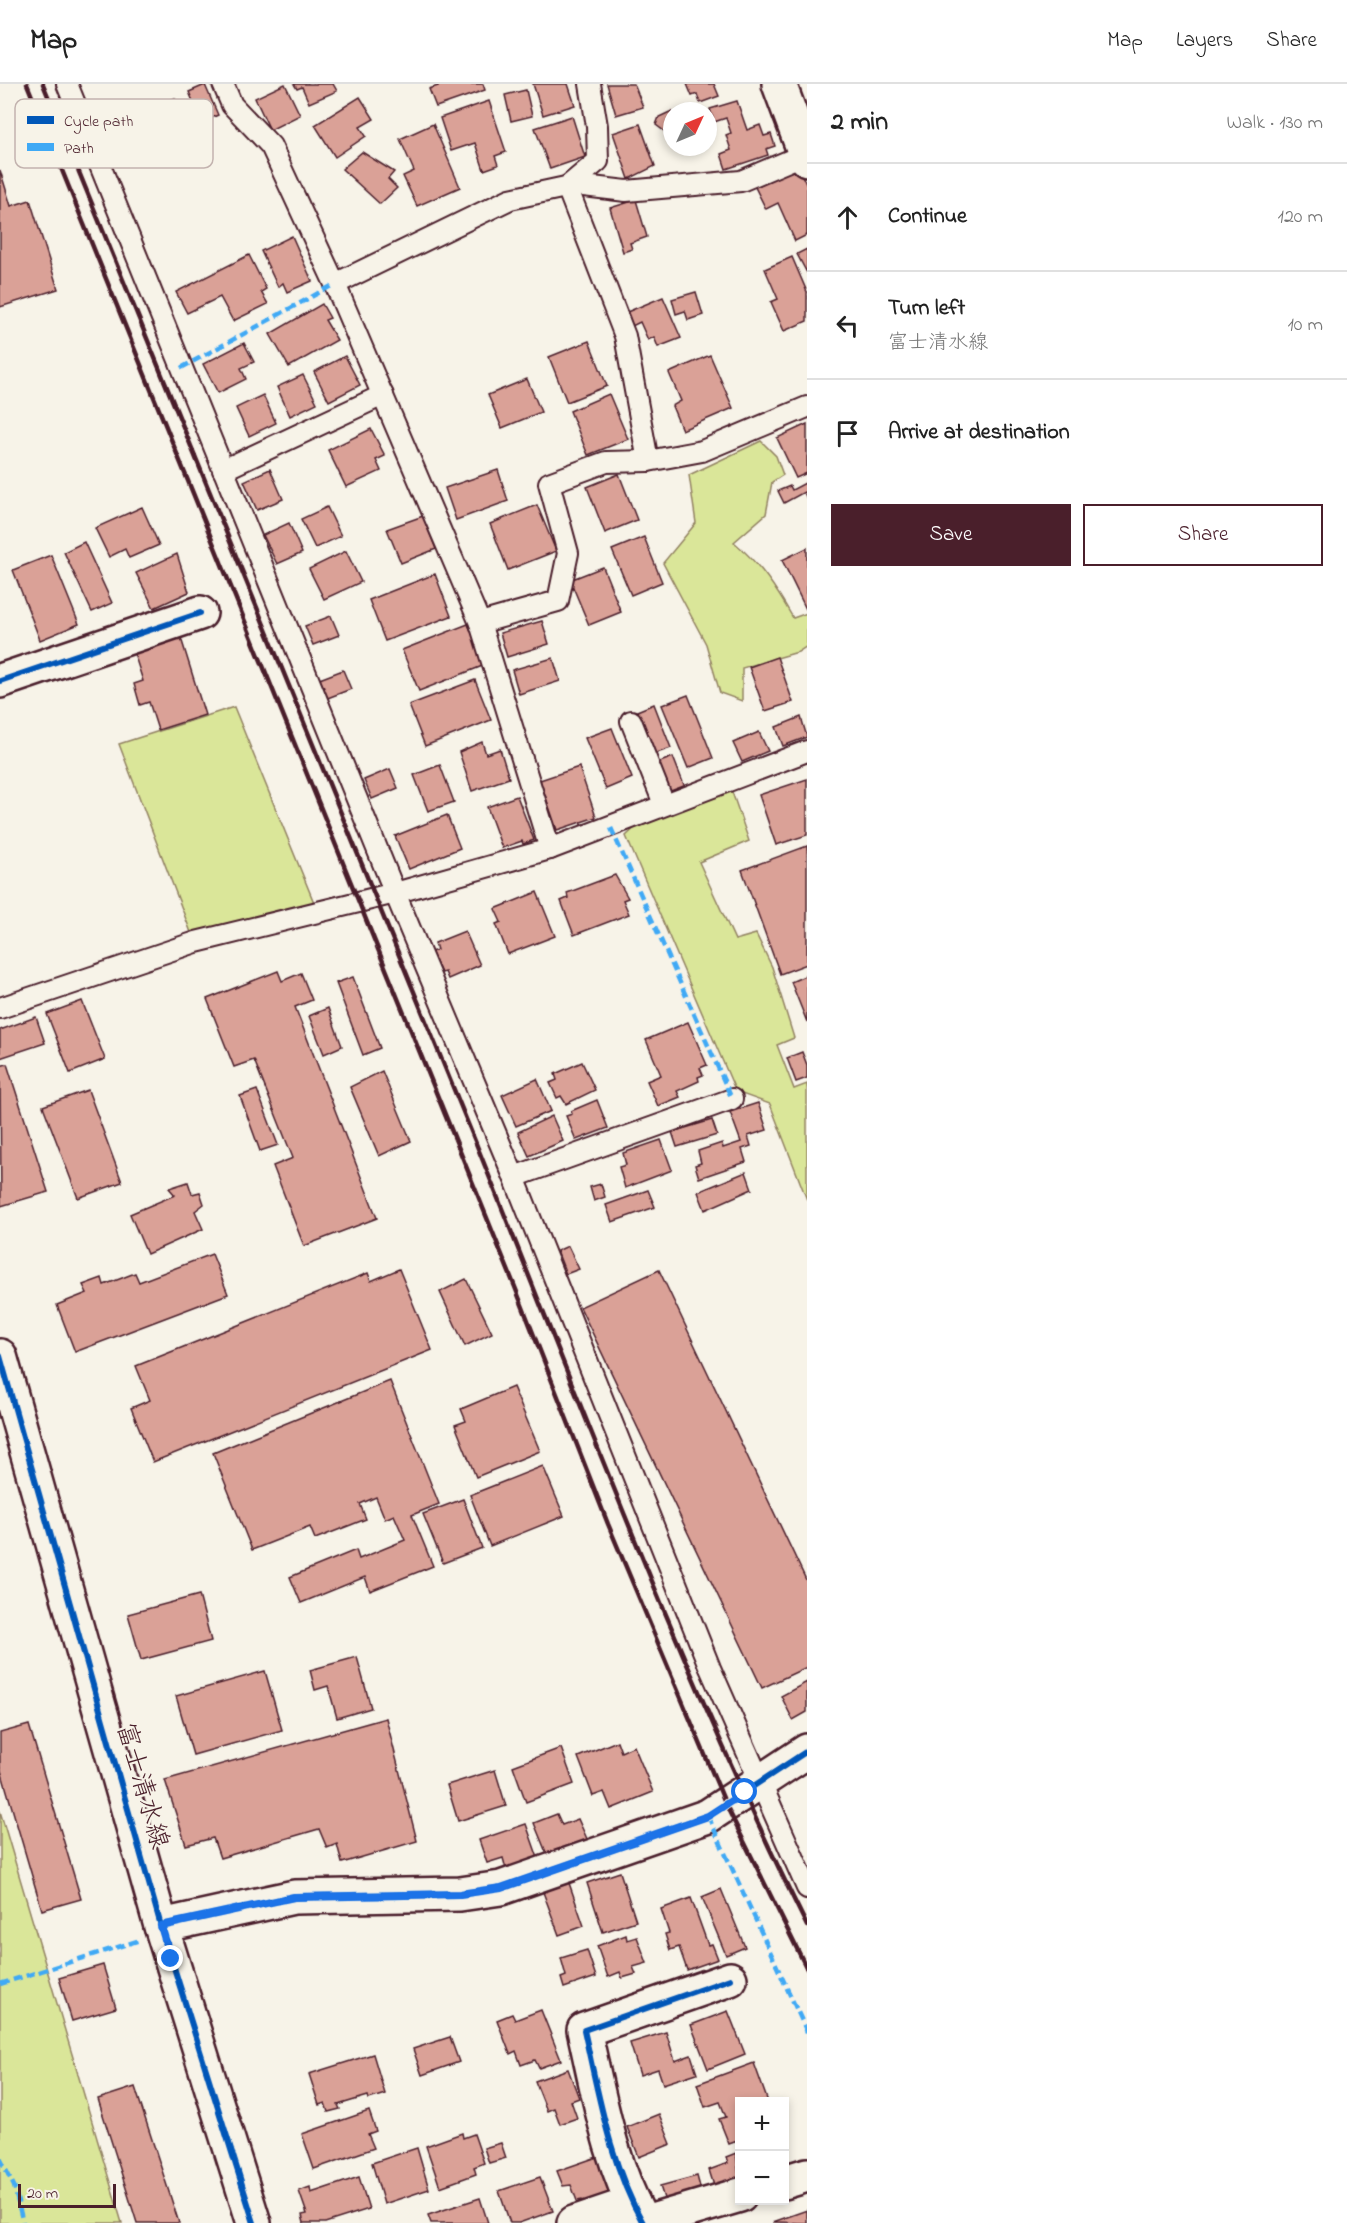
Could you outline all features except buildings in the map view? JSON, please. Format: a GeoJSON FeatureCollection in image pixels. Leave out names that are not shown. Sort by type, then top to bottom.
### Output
{"type":"FeatureCollection","features":[{"type":"Feature","properties":{"kind":"street"},"geometry":{"type":"LineString","coordinates":[[779,84],[806,156]]}},
{"type":"Feature","properties":{"kind":"street"},"geometry":{"type":"LineString","coordinates":[[0,681],[200,613]]}},
{"type":"Feature","properties":{"kind":"street","name":"富士清水線"},"geometry":{"type":"LineString","coordinates":[[0,1356],[161,1926],[254,2223]]}},
{"type":"Feature","properties":{"kind":"street"},"geometry":{"type":"LineString","coordinates":[[161,1926],[294,1897],[460,1894],[501,1888],[708,1816],[807,1751]]}},
{"type":"Feature","properties":{"kind":"street"},"geometry":{"type":"LineString","coordinates":[[640,2216],[610,2142],[584,2030],[730,1979]]}},
{"type":"Feature","properties":{"kind":"street"},"geometry":{"type":"LineString","coordinates":[[789,2180],[807,2175]]}},
{"type":"Feature","properties":{"kind":"street"},"geometry":{"type":"LineString","coordinates":[[574,2223],[640,2216],[735,2196]]}},
{"type":"Feature","properties":{"kind":"lane"},"geometry":{"type":"LineString","coordinates":[[67,84],[73,99]]}},
{"type":"Feature","properties":{"kind":"lane"},"geometry":{"type":"LineString","coordinates":[[223,84],[231,105],[271,146],[383,395],[480,622],[550,849]]}},
{"type":"Feature","properties":{"kind":"lane"},"geometry":{"type":"LineString","coordinates":[[567,187],[598,161],[597,126],[590,84]]}},
{"type":"Feature","properties":{"kind":"lane"},"geometry":{"type":"LineString","coordinates":[[335,284],[510,200],[575,185],[626,191],[741,181],[806,156]]}},
{"type":"Feature","properties":{"kind":"lane"},"geometry":{"type":"LineString","coordinates":[[101,168],[395,893],[514,1177],[710,1668],[807,1888]]}},
{"type":"Feature","properties":{"kind":"lane"},"geometry":{"type":"LineString","coordinates":[[567,187],[625,336],[648,461]]}},
{"type":"Feature","properties":{"kind":"lane"},"geometry":{"type":"LineString","coordinates":[[223,470],[383,395]]}},
{"type":"Feature","properties":{"kind":"lane"},"geometry":{"type":"LineString","coordinates":[[480,622],[558,601],[568,553],[549,483],[606,462],[648,461],[702,451],[807,407]]}},
{"type":"Feature","properties":{"kind":"lane"},"geometry":{"type":"LineString","coordinates":[[631,721],[664,804]]}},
{"type":"Feature","properties":{"kind":"lane"},"geometry":{"type":"LineString","coordinates":[[0,1008],[196,942],[395,893],[550,849],[611,828],[664,804],[807,751]]}},
{"type":"Feature","properties":{"kind":"lane"},"geometry":{"type":"LineString","coordinates":[[514,1177],[732,1099]]}},
{"type":"Feature","properties":{"kind":"green space"},"geometry":{"type":"Polygon","coordinates":[[[761,441],[776,456],[783,475],[772,482],[766,514],[734,542],[767,577],[793,618],[807,613],[807,646],[798,652],[742,668],[742,701],[720,693],[706,644],[663,563],[696,523],[689,475],[761,441]]]}},
{"type":"Feature","properties":{"kind":"green space"},"geometry":{"type":"Polygon","coordinates":[[[234,707],[315,905],[192,935],[119,744],[234,707]]]}},
{"type":"Feature","properties":{"kind":"green space"},"geometry":{"type":"Polygon","coordinates":[[[731,789],[749,841],[699,862],[735,940],[756,934],[772,967],[794,1038],[777,1045],[794,1089],[807,1084],[807,1200],[770,1104],[736,1092],[626,836],[640,823],[731,789]]]}},
{"type":"Feature","properties":{"kind":"green space"},"geometry":{"type":"Polygon","coordinates":[[[0,1811],[122,2223],[0,2223],[0,1811]]]}},
{"type":"Feature","properties":{"kind":"railway"},"geometry":{"type":"LineString","coordinates":[[27,84],[33,99]]}},
{"type":"Feature","properties":{"kind":"railway"},"geometry":{"type":"LineString","coordinates":[[43,84],[49,99]]}},
{"type":"Feature","properties":{"kind":"railway"},"geometry":{"type":"LineString","coordinates":[[61,168],[515,1287],[608,1524],[726,1805],[807,1969]]}},
{"type":"Feature","properties":{"kind":"railway"},"geometry":{"type":"LineString","coordinates":[[77,168],[475,1141],[593,1438],[717,1733],[807,1926]]}},
{"type":"Feature","properties":{"kind":"marked path"},"geometry":{"type":"LineString","coordinates":[[181,368],[335,284]]}},
{"type":"Feature","properties":{"kind":"marked path"},"geometry":{"type":"LineString","coordinates":[[611,828],[732,1099]]}},
{"type":"Feature","properties":{"kind":"marked path"},"geometry":{"type":"LineString","coordinates":[[708,1816],[807,2032]]}},
{"type":"Feature","properties":{"kind":"marked path"},"geometry":{"type":"LineString","coordinates":[[0,1984],[140,1940]]}},
{"type":"Feature","properties":{"kind":"marked path"},"geometry":{"type":"LineString","coordinates":[[0,2158],[14,2186],[23,2223]]}},
{"type":"Feature","properties":{"kind":"cycle path"},"geometry":{"type":"LineString","coordinates":[[0,681],[200,613]]}},
{"type":"Feature","properties":{"kind":"cycle path"},"geometry":{"type":"LineString","coordinates":[[0,1356],[161,1926],[254,2223]]}},
{"type":"Feature","properties":{"kind":"cycle path"},"geometry":{"type":"LineString","coordinates":[[161,1926],[294,1897],[460,1894],[501,1888],[708,1816],[807,1751]]}},
{"type":"Feature","properties":{"kind":"cycle path"},"geometry":{"type":"LineString","coordinates":[[643,2223],[614,2153],[584,2030],[730,1979]]}},
{"type":"Feature","properties":{"kind":"route"},"geometry":{"type":"LineString","coordinates":[[171,1959],[161,1926],[294,1897],[460,1894],[501,1888],[708,1816],[745,1792]]}}]}
